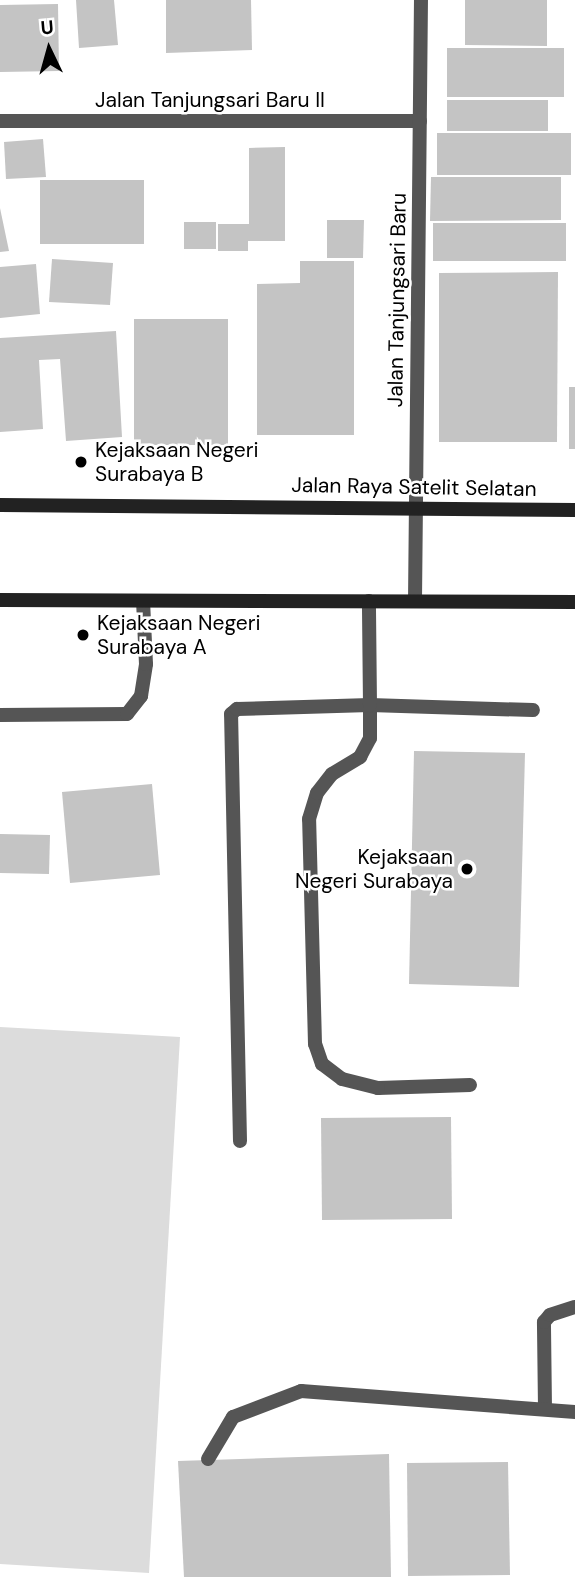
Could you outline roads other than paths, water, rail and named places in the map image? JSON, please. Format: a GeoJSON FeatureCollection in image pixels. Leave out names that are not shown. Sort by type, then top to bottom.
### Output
{"type":"FeatureCollection","features":[{"type":"Feature","properties":{"kind":"main road","name":"Jalan Raya Satelit Selatan"},"geometry":{"type":"LineString","coordinates":[[0,505],[575,510]]}},
{"type":"Feature","properties":{"kind":"main road"},"geometry":{"type":"LineString","coordinates":[[0,600],[575,603]]}},
{"type":"Feature","properties":{"kind":"street","name":"Jalan Tanjungsari Baru"},"geometry":{"type":"LineString","coordinates":[[415,601],[421,0]]}},
{"type":"Feature","properties":{"kind":"street","name":"Jalan Tanjungsari Baru II"},"geometry":{"type":"LineString","coordinates":[[0,121],[420,121]]}},
{"type":"Feature","properties":{"kind":"street"},"geometry":{"type":"LineString","coordinates":[[0,715],[127,714],[141,696],[146,664],[143,601]]}},
{"type":"Feature","properties":{"kind":"street"},"geometry":{"type":"LineString","coordinates":[[369,601],[370,738],[360,757],[332,774],[317,793],[309,819],[314,1044],[323,1064],[342,1079],[378,1088],[470,1085]]}},
{"type":"Feature","properties":{"kind":"street"},"geometry":{"type":"LineString","coordinates":[[240,1142],[231,714],[237,709],[370,705],[533,710]]}},
{"type":"Feature","properties":{"kind":"street"},"geometry":{"type":"LineString","coordinates":[[545,1409],[544,1322],[550,1315],[575,1307]]}},
{"type":"Feature","properties":{"kind":"street"},"geometry":{"type":"LineString","coordinates":[[208,1459],[233,1417],[302,1391],[575,1412]]}},
{"type":"Feature","properties":{"kind":"place","name":"Kejaksaan Negeri Surabaya B"},"geometry":{"type":"Point","coordinates":[81,462]}},
{"type":"Feature","properties":{"kind":"place","name":"Kejaksaan Negeri Surabaya A"},"geometry":{"type":"Point","coordinates":[83,635]}},
{"type":"Feature","properties":{"kind":"place","name":"Kejaksaan Negeri Surabaya"},"geometry":{"type":"Point","coordinates":[467,869]}}]}
